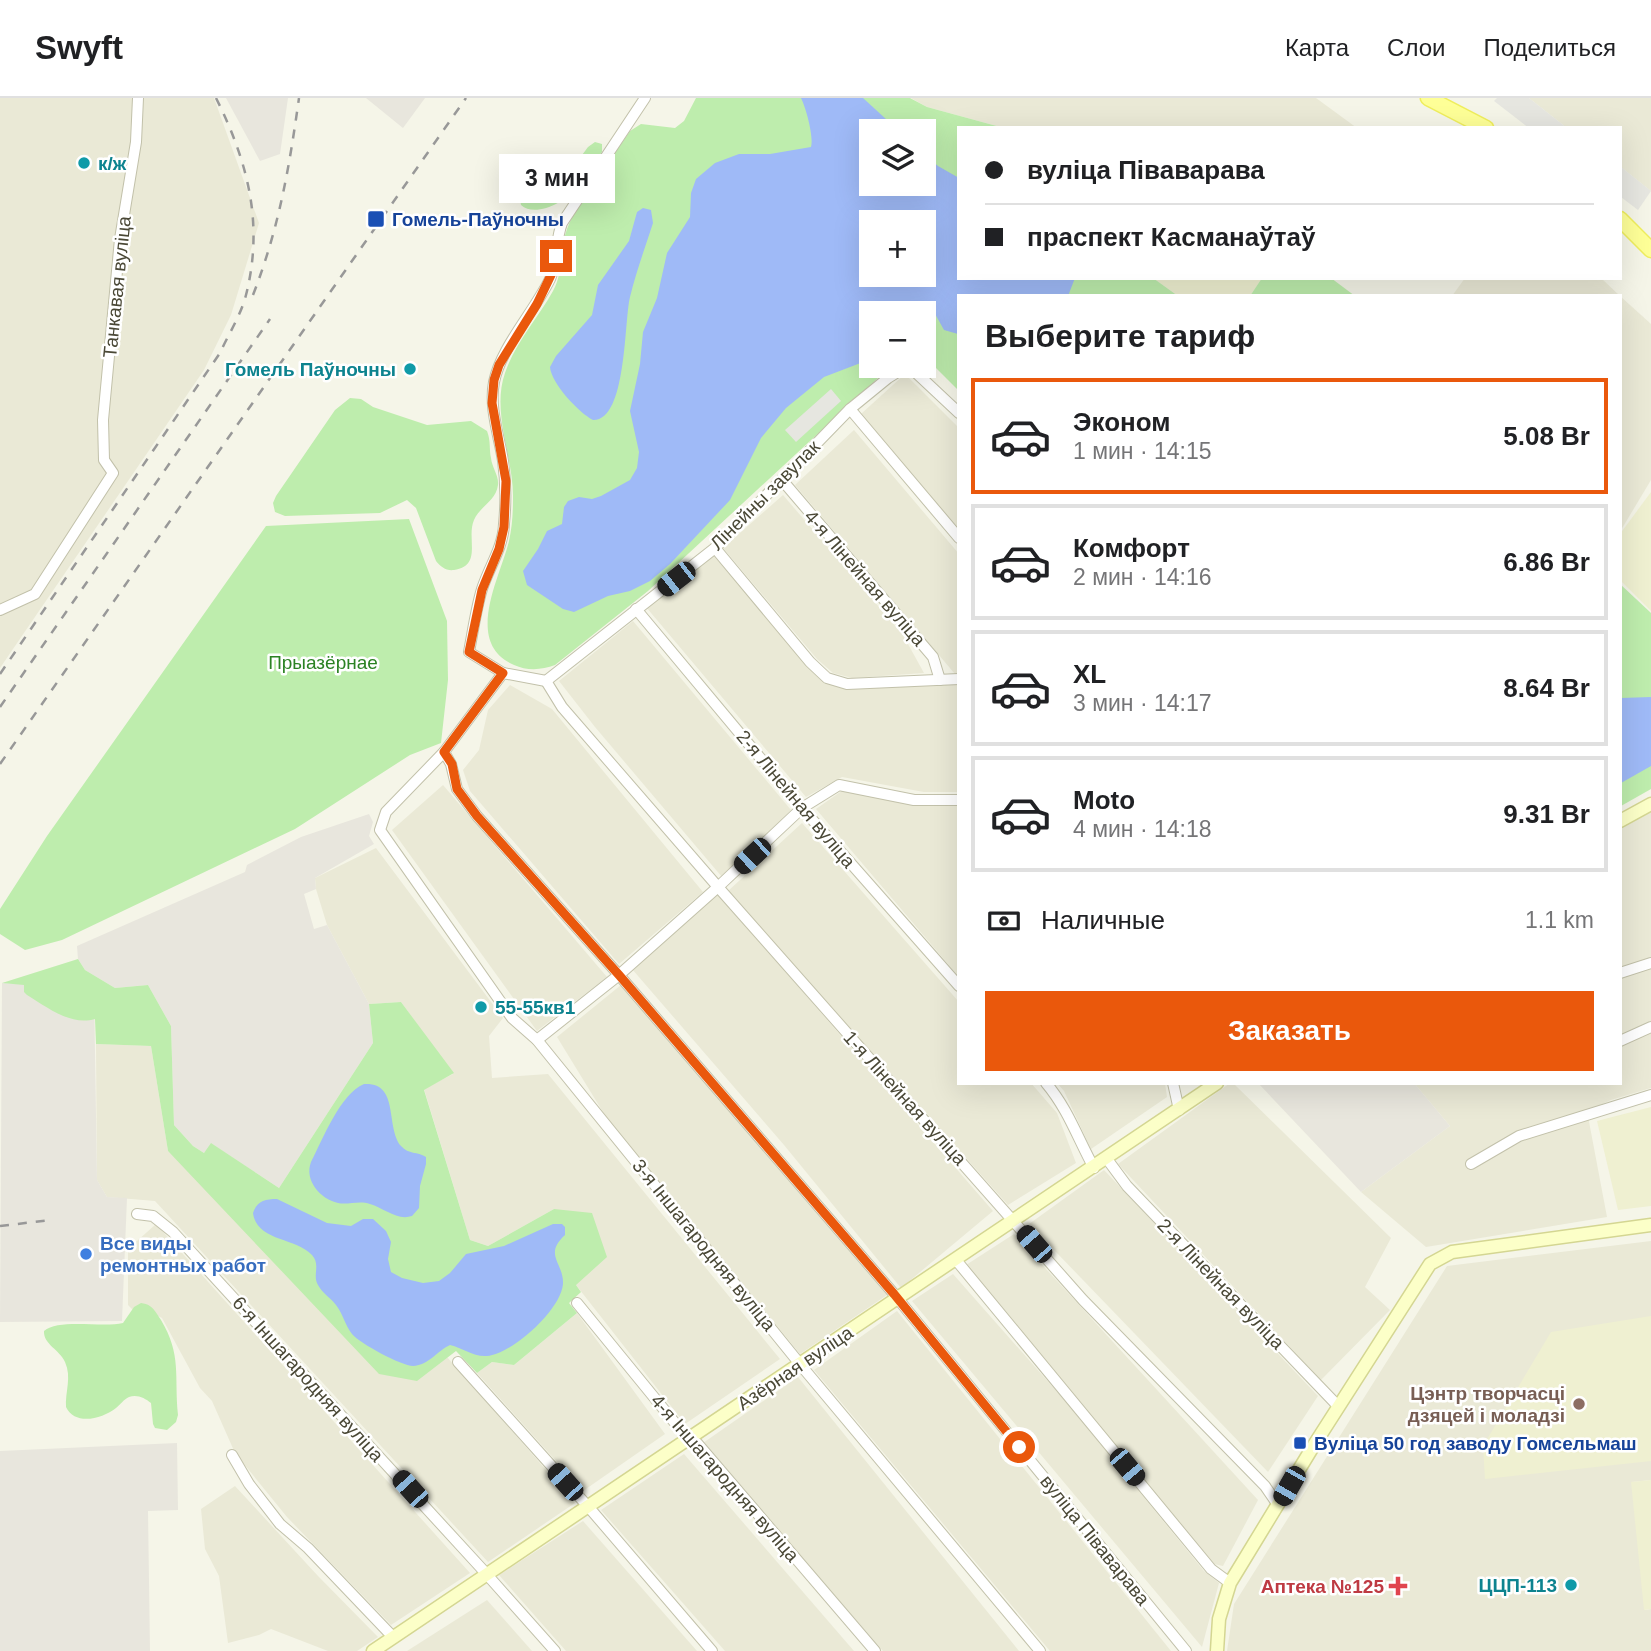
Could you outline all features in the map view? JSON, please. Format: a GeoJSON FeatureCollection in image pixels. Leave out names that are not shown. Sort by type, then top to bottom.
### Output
{"type":"FeatureCollection","features":[{"type":"Feature","properties":{"kind":"main road"},"geometry":{"type":"LineString","coordinates":[[1432,99],[1482,126]]}},
{"type":"Feature","properties":{"kind":"main road"},"geometry":{"type":"LineString","coordinates":[[1622,221],[1651,250]]}},
{"type":"Feature","properties":{"kind":"street","name":"Танкавая вуліца"},"geometry":{"type":"LineString","coordinates":[[0,610],[34,594],[113,473],[104,460],[103,420],[120,239],[136,142],[138,98]]}},
{"type":"Feature","properties":{"kind":"street"},"geometry":{"type":"LineString","coordinates":[[546,681],[503,673],[469,652],[482,590],[499,549],[504,527],[506,481],[492,403],[494,380],[499,365],[537,304],[551,275],[556,256],[555,245],[562,223],[645,98]]}},
{"type":"Feature","properties":{"kind":"street","name":"Лінейны завулак"},"geometry":{"type":"LineString","coordinates":[[546,681],[715,548],[850,409],[888,378],[904,368],[911,368],[957,411]]}},
{"type":"Feature","properties":{"kind":"street"},"geometry":{"type":"LineString","coordinates":[[850,409],[957,536]]}},
{"type":"Feature","properties":{"kind":"street","name":"4-я Лінейная вуліца"},"geometry":{"type":"LineString","coordinates":[[782,480],[933,657],[940,680]]}},
{"type":"Feature","properties":{"kind":"street"},"geometry":{"type":"LineString","coordinates":[[715,548],[810,662],[827,678],[847,684],[957,679]]}},
{"type":"Feature","properties":{"kind":"street","name":"2-я Лінейная вуліца"},"geometry":{"type":"LineString","coordinates":[[636,609],[802,808],[957,984]]}},
{"type":"Feature","properties":{"kind":"street"},"geometry":{"type":"LineString","coordinates":[[444,752],[503,673]]}},
{"type":"Feature","properties":{"kind":"street","name":"1-я Лінейная вуліца"},"geometry":{"type":"LineString","coordinates":[[546,681],[562,707],[718,887],[1083,1300],[1265,1486],[1278,1505]]}},
{"type":"Feature","properties":{"kind":"street","name":"3-я Іншагародняя вуліца"},"geometry":{"type":"LineString","coordinates":[[444,752],[386,812],[380,830],[512,1018],[537,1040],[800,1364],[1040,1651]]}},
{"type":"Feature","properties":{"kind":"street","name":"вуліца Піваварава"},"geometry":{"type":"LineString","coordinates":[[444,752],[452,764],[457,789],[477,816],[619,975],[898,1299],[1186,1651]]}},
{"type":"Feature","properties":{"kind":"street"},"geometry":{"type":"LineString","coordinates":[[537,1040],[619,975],[802,808],[839,785],[914,800],[957,800]]}},
{"type":"Feature","properties":{"kind":"street"},"geometry":{"type":"LineString","coordinates":[[1622,820],[1651,804]]}},
{"type":"Feature","properties":{"kind":"street"},"geometry":{"type":"LineString","coordinates":[[1622,972],[1651,963]]}},
{"type":"Feature","properties":{"kind":"street"},"geometry":{"type":"LineString","coordinates":[[1622,1040],[1651,1027]]}},
{"type":"Feature","properties":{"kind":"street"},"geometry":{"type":"LineString","coordinates":[[1047,1085],[1066,1110],[1094,1168]]}},
{"type":"Feature","properties":{"kind":"street"},"geometry":{"type":"LineString","coordinates":[[1173,1085],[1179,1110]]}},
{"type":"Feature","properties":{"kind":"street","name":"Азёрная вуліца"},"geometry":{"type":"LineString","coordinates":[[373,1651],[1214,1085]]}},
{"type":"Feature","properties":{"kind":"street"},"geometry":{"type":"LineString","coordinates":[[1471,1164],[1519,1136],[1651,1095]]}},
{"type":"Feature","properties":{"kind":"street","name":"2-я Лінейная вуліца"},"geometry":{"type":"LineString","coordinates":[[1107,1159],[1127,1186],[1338,1406]]}},
{"type":"Feature","properties":{"kind":"street","name":"6-я Іншагародняя вуліца"},"geometry":{"type":"LineString","coordinates":[[137,1214],[153,1216],[173,1232],[555,1651]]}},
{"type":"Feature","properties":{"kind":"street"},"geometry":{"type":"LineString","coordinates":[[1217,1651],[1219,1619],[1230,1583],[1338,1406],[1430,1264],[1442,1255],[1452,1252],[1651,1225]]}},
{"type":"Feature","properties":{"kind":"street"},"geometry":{"type":"LineString","coordinates":[[956,1260],[1211,1569],[1230,1583]]}},
{"type":"Feature","properties":{"kind":"street","name":"4-я Іншагародняя вуліца"},"geometry":{"type":"LineString","coordinates":[[577,1303],[684,1434],[696,1443],[875,1651]]}},
{"type":"Feature","properties":{"kind":"street"},"geometry":{"type":"LineString","coordinates":[[458,1362],[712,1651]]}},
{"type":"Feature","properties":{"kind":"street"},"geometry":{"type":"LineString","coordinates":[[232,1455],[249,1484],[280,1524],[308,1548],[393,1637]]}},
{"type":"Feature","properties":{"kind":"shaded area"},"geometry":{"type":"Polygon","coordinates":[[[0,98],[214,98],[259,223],[231,315],[204,370],[0,668],[0,98]]]}},
{"type":"Feature","properties":{"kind":"shaded area"},"geometry":{"type":"Polygon","coordinates":[[[226,98],[288,98],[280,154],[260,161],[226,98]]]}},
{"type":"Feature","properties":{"kind":"shaded area"},"geometry":{"type":"Polygon","coordinates":[[[366,98],[425,98],[403,128],[366,98]]]}},
{"type":"Feature","properties":{"kind":"shaded area"},"geometry":{"type":"Polygon","coordinates":[[[911,98],[1316,98],[1354,126],[997,126],[927,107],[911,98]]]}},
{"type":"Feature","properties":{"kind":"shaded area"},"geometry":{"type":"Polygon","coordinates":[[[1497,98],[1529,98],[1564,126],[1526,126],[1494,101],[1497,98]]]}},
{"type":"Feature","properties":{"kind":"shaded area"},"geometry":{"type":"Polygon","coordinates":[[[1529,98],[1651,98],[1651,191],[1622,168],[1622,126],[1564,126],[1529,98]]]}},
{"type":"Feature","properties":{"kind":"shaded area"},"geometry":{"type":"Polygon","coordinates":[[[1622,168],[1651,191],[1638,210],[1622,198],[1622,168]]]}},
{"type":"Feature","properties":{"kind":"shaded area"},"geometry":{"type":"Polygon","coordinates":[[[1156,280],[1261,280],[1251,294],[1175,294],[1156,280]]]}},
{"type":"Feature","properties":{"kind":"shaded area"},"geometry":{"type":"Polygon","coordinates":[[[1464,280],[1603,280],[1618,294],[1453,294],[1464,280]]]}},
{"type":"Feature","properties":{"kind":"shaded area"},"geometry":{"type":"Polygon","coordinates":[[[1622,298],[1651,324],[1651,480],[1622,528],[1622,298]]]}},
{"type":"Feature","properties":{"kind":"shaded area"},"geometry":{"type":"Polygon","coordinates":[[[901,378],[909,378],[957,426],[957,528],[861,414],[901,378]]]}},
{"type":"Feature","properties":{"kind":"shaded area"},"geometry":{"type":"Polygon","coordinates":[[[831,389],[841,401],[796,442],[785,430],[831,389]]]}},
{"type":"Feature","properties":{"kind":"shaded area"},"geometry":{"type":"Polygon","coordinates":[[[854,430],[957,552],[957,674],[955,674],[795,485],[854,430]]]}},
{"type":"Feature","properties":{"kind":"shaded area"},"geometry":{"type":"Polygon","coordinates":[[[1651,492],[1651,611],[1622,582],[1622,531],[1651,492]]]}},
{"type":"Feature","properties":{"kind":"shaded area"},"geometry":{"type":"Polygon","coordinates":[[[783,495],[903,635],[924,673],[852,678],[833,673],[817,659],[723,548],[783,495]]]}},
{"type":"Feature","properties":{"kind":"shaded area"},"geometry":{"type":"Polygon","coordinates":[[[713,554],[831,684],[957,681],[957,792],[924,792],[842,777],[806,797],[646,607],[713,554]]]}},
{"type":"Feature","properties":{"kind":"shaded area"},"geometry":{"type":"Polygon","coordinates":[[[633,621],[791,810],[722,877],[559,681],[633,621]]]}},
{"type":"Feature","properties":{"kind":"shaded area"},"geometry":{"type":"Polygon","coordinates":[[[510,685],[552,709],[703,892],[619,964],[470,791],[463,770],[479,750],[488,710],[510,685]]]}},
{"type":"Feature","properties":{"kind":"shaded area"},"geometry":{"type":"Polygon","coordinates":[[[443,785],[607,977],[537,1031],[392,830],[443,785]]]}},
{"type":"Feature","properties":{"kind":"shaded area"},"geometry":{"type":"Polygon","coordinates":[[[846,788],[957,803],[957,975],[816,809],[846,788]]]}},
{"type":"Feature","properties":{"kind":"shaded area"},"geometry":{"type":"Polygon","coordinates":[[[1651,806],[1651,1088],[1611,1100],[1587,1111],[1607,1217],[1426,1247],[1361,1192],[1450,1126],[1416,1085],[1622,1085],[1622,822],[1651,806]]]}},
{"type":"Feature","properties":{"kind":"shaded area"},"geometry":{"type":"Polygon","coordinates":[[[369,814],[373,822],[369,836],[374,844],[315,878],[316,889],[304,894],[314,929],[327,925],[369,1004],[373,1043],[279,1188],[212,1144],[204,1153],[193,1146],[174,1125],[171,1026],[148,985],[115,988],[85,970],[78,959],[77,946],[245,872],[247,865],[301,837],[369,814]]]}},
{"type":"Feature","properties":{"kind":"shaded area"},"geometry":{"type":"Polygon","coordinates":[[[802,823],[957,1000],[957,1085],[1033,1085],[1057,1113],[1076,1163],[1008,1205],[728,891],[802,823]]]}},
{"type":"Feature","properties":{"kind":"shaded area"},"geometry":{"type":"Polygon","coordinates":[[[376,848],[503,1018],[489,1036],[492,1078],[548,1074],[780,1359],[685,1424],[576,1285],[554,1209],[488,1246],[470,1240],[424,1089],[453,1074],[401,1002],[369,1004],[327,925],[316,889],[315,878],[376,848]]]}},
{"type":"Feature","properties":{"kind":"shaded area"},"geometry":{"type":"Polygon","coordinates":[[[717,893],[993,1211],[901,1288],[784,1145],[632,969],[717,893]]]}},
{"type":"Feature","properties":{"kind":"shaded area"},"geometry":{"type":"Polygon","coordinates":[[[2,983],[94,988],[97,1180],[107,1197],[127,1198],[122,1321],[0,1322],[2,983]]]}},
{"type":"Feature","properties":{"kind":"shaded area"},"geometry":{"type":"Polygon","coordinates":[[[621,985],[887,1295],[800,1354],[606,1117],[557,1037],[621,985]]]}},
{"type":"Feature","properties":{"kind":"shaded area"},"geometry":{"type":"Polygon","coordinates":[[[96,1044],[151,1046],[168,1151],[417,1380],[447,1357],[575,1503],[488,1562],[155,1201],[107,1197],[97,1180],[96,1044]]]}},
{"type":"Feature","properties":{"kind":"shaded area"},"geometry":{"type":"Polygon","coordinates":[[[1059,1085],[1165,1085],[1167,1097],[1091,1149],[1059,1085]]]}},
{"type":"Feature","properties":{"kind":"shaded area"},"geometry":{"type":"Polygon","coordinates":[[[1227,1085],[1235,1085],[1391,1238],[1365,1287],[1390,1310],[1321,1380],[1118,1164],[1227,1085]]]}},
{"type":"Feature","properties":{"kind":"shaded area"},"geometry":{"type":"Polygon","coordinates":[[[1260,1085],[1416,1085],[1450,1126],[1361,1192],[1260,1085]]]}},
{"type":"Feature","properties":{"kind":"shaded area"},"geometry":{"type":"Polygon","coordinates":[[[1651,1107],[1651,1206],[1618,1210],[1597,1121],[1651,1107]]]}},
{"type":"Feature","properties":{"kind":"shaded area"},"geometry":{"type":"Polygon","coordinates":[[[1104,1170],[1318,1396],[1268,1472],[1029,1224],[1104,1170]]]}},
{"type":"Feature","properties":{"kind":"shaded area"},"geometry":{"type":"Polygon","coordinates":[[[156,1224],[470,1573],[391,1625],[287,1517],[235,1453],[212,1401],[200,1388],[162,1318],[154,1314],[137,1314],[128,1305],[128,1249],[156,1224]]]}},
{"type":"Feature","properties":{"kind":"shaded area"},"geometry":{"type":"Polygon","coordinates":[[[1014,1234],[1258,1500],[1223,1566],[1214,1564],[966,1265],[1014,1234]]]}},
{"type":"Feature","properties":{"kind":"shaded area"},"geometry":{"type":"Polygon","coordinates":[[[1651,1241],[1651,1480],[1632,1482],[1645,1610],[1651,1609],[1651,1651],[1227,1651],[1234,1604],[1447,1266],[1651,1241]]]}},
{"type":"Feature","properties":{"kind":"shaded area"},"geometry":{"type":"Polygon","coordinates":[[[953,1274],[1066,1402],[1204,1571],[1219,1583],[1202,1647],[912,1301],[953,1274]]]}},
{"type":"Feature","properties":{"kind":"shaded area"},"geometry":{"type":"Polygon","coordinates":[[[897,1311],[1171,1651],[1050,1651],[814,1370],[897,1311]]]}},
{"type":"Feature","properties":{"kind":"shaded area"},"geometry":{"type":"Polygon","coordinates":[[[577,1313],[665,1434],[583,1491],[477,1373],[492,1362],[514,1365],[577,1313]]]}},
{"type":"Feature","properties":{"kind":"shaded area","name":"Цэнтр творчасці дзяцей і моладзі"},"geometry":{"type":"Polygon","coordinates":[[[1651,1316],[1651,1461],[1485,1479],[1483,1446],[1551,1332],[1651,1316]]]}},
{"type":"Feature","properties":{"kind":"shaded area"},"geometry":{"type":"Polygon","coordinates":[[[798,1377],[1019,1651],[883,1651],[703,1443],[798,1377]]]}},
{"type":"Feature","properties":{"kind":"shaded area"},"geometry":{"type":"Polygon","coordinates":[[[177,1443],[178,1510],[148,1511],[150,1651],[0,1651],[0,1451],[177,1443]]]}},
{"type":"Feature","properties":{"kind":"shaded area"},"geometry":{"type":"Polygon","coordinates":[[[684,1454],[854,1651],[725,1651],[601,1510],[684,1454]]]}},
{"type":"Feature","properties":{"kind":"shaded area"},"geometry":{"type":"Polygon","coordinates":[[[1651,1480],[1651,1609],[1644,1610],[1631,1482],[1651,1480]]]}},
{"type":"Feature","properties":{"kind":"shaded area"},"geometry":{"type":"Polygon","coordinates":[[[235,1486],[378,1637],[357,1651],[328,1651],[271,1629],[228,1643],[219,1576],[205,1549],[201,1509],[235,1486]]]}},
{"type":"Feature","properties":{"kind":"shaded area"},"geometry":{"type":"Polygon","coordinates":[[[583,1521],[697,1651],[566,1651],[499,1575],[583,1521]]]}},
{"type":"Feature","properties":{"kind":"shaded area"},"geometry":{"type":"Polygon","coordinates":[[[487,1600],[532,1651],[407,1651],[487,1600]]]}},
{"type":"Feature","properties":{"kind":"green space"},"geometry":{"type":"Polygon","coordinates":[[[696,98],[910,98],[927,107],[997,126],[957,126],[957,280],[1156,280],[1175,294],[957,294],[957,389],[936,368],[936,301],[859,301],[859,378],[878,378],[648,591],[555,665],[534,669],[519,667],[499,655],[490,642],[488,626],[493,591],[509,541],[513,515],[512,483],[500,404],[501,388],[509,362],[553,291],[559,276],[567,229],[579,204],[630,131],[641,124],[675,128],[684,121],[696,98]]]}},
{"type":"Feature","properties":{"kind":"green space"},"geometry":{"type":"Polygon","coordinates":[[[595,142],[602,144],[602,152],[571,194],[542,209],[527,209],[521,205],[519,195],[528,180],[540,176],[568,174],[588,147],[595,142]]]}},
{"type":"Feature","properties":{"kind":"green space"},"geometry":{"type":"Polygon","coordinates":[[[1261,280],[1334,280],[1352,294],[1251,294],[1261,280]]]}},
{"type":"Feature","properties":{"kind":"green space"},"geometry":{"type":"Polygon","coordinates":[[[350,398],[361,399],[373,407],[427,425],[471,421],[487,431],[497,478],[497,491],[474,520],[471,557],[463,567],[449,570],[436,561],[416,508],[407,500],[380,513],[285,516],[275,512],[273,503],[276,496],[335,410],[350,398]]]}},
{"type":"Feature","properties":{"kind":"green space","name":"Прыазёрнае"},"geometry":{"type":"Polygon","coordinates":[[[409,519],[447,621],[448,680],[441,743],[410,755],[295,829],[62,940],[25,950],[0,934],[0,909],[47,836],[266,526],[409,519]]]}},
{"type":"Feature","properties":{"kind":"green space"},"geometry":{"type":"Polygon","coordinates":[[[1622,586],[1651,613],[1651,789],[1622,805],[1622,586]]]}},
{"type":"Feature","properties":{"kind":"green space"},"geometry":{"type":"Polygon","coordinates":[[[78,959],[85,970],[115,988],[148,985],[171,1026],[174,1125],[193,1146],[204,1153],[211,1143],[279,1188],[373,1043],[369,1004],[401,1002],[454,1073],[424,1090],[470,1240],[488,1246],[554,1209],[592,1213],[607,1257],[576,1285],[581,1292],[569,1303],[577,1313],[514,1365],[492,1362],[477,1373],[456,1351],[417,1381],[379,1374],[168,1151],[151,1046],[96,1044],[95,1019],[68,1018],[27,995],[24,985],[2,983],[78,959]]]}},
{"type":"Feature","properties":{"kind":"green space"},"geometry":{"type":"Polygon","coordinates":[[[141,1303],[155,1311],[172,1344],[176,1366],[176,1422],[167,1430],[155,1428],[151,1403],[135,1396],[127,1398],[116,1408],[96,1418],[76,1417],[66,1407],[68,1379],[65,1362],[46,1340],[44,1331],[60,1325],[123,1323],[134,1307],[141,1303]]]}},
{"type":"Feature","properties":{"kind":"water"},"geometry":{"type":"Polygon","coordinates":[[[801,98],[863,98],[886,119],[859,119],[859,196],[936,196],[936,164],[957,177],[957,280],[1074,280],[1069,294],[957,294],[957,334],[944,330],[936,316],[936,301],[859,301],[859,364],[824,377],[786,408],[761,438],[730,500],[670,564],[650,581],[630,591],[608,596],[574,612],[563,609],[527,585],[523,571],[547,531],[562,524],[564,507],[568,501],[579,497],[592,499],[601,496],[630,480],[637,468],[639,452],[630,411],[640,364],[643,332],[657,298],[667,253],[690,217],[691,193],[696,179],[715,163],[739,154],[770,154],[811,147],[810,130],[801,98]]]}},
{"type":"Feature","properties":{"kind":"water"},"geometry":{"type":"Polygon","coordinates":[[[643,208],[651,210],[653,223],[630,297],[618,388],[612,405],[604,416],[593,420],[567,397],[555,381],[550,367],[556,356],[592,315],[598,285],[629,241],[637,212],[643,208]]]}},
{"type":"Feature","properties":{"kind":"water"},"geometry":{"type":"Polygon","coordinates":[[[1651,697],[1651,766],[1622,782],[1622,698],[1651,697]]]}},
{"type":"Feature","properties":{"kind":"water"},"geometry":{"type":"Polygon","coordinates":[[[364,1084],[375,1085],[383,1090],[390,1107],[396,1138],[401,1146],[407,1151],[426,1157],[419,1208],[412,1216],[401,1217],[366,1203],[331,1201],[315,1188],[312,1182],[309,1169],[311,1162],[327,1130],[347,1097],[364,1084]]]}},
{"type":"Feature","properties":{"kind":"water"},"geometry":{"type":"Polygon","coordinates":[[[277,1199],[327,1223],[351,1226],[363,1219],[373,1219],[386,1231],[391,1242],[388,1259],[391,1272],[423,1283],[439,1281],[450,1273],[466,1254],[504,1246],[553,1224],[562,1224],[565,1227],[565,1235],[555,1254],[563,1284],[560,1294],[545,1318],[509,1348],[487,1356],[450,1345],[424,1363],[408,1365],[356,1338],[336,1305],[318,1285],[316,1262],[312,1255],[305,1249],[269,1234],[256,1222],[253,1213],[259,1203],[277,1199]]]}},
{"type":"Feature","properties":{"kind":"railway"},"geometry":{"type":"LineString","coordinates":[[0,674],[220,353],[244,302],[253,243],[250,194],[237,146],[216,98]]}},
{"type":"Feature","properties":{"kind":"railway"},"geometry":{"type":"LineString","coordinates":[[253,295],[270,246],[282,198],[299,98]]}},
{"type":"Feature","properties":{"kind":"railway"},"geometry":{"type":"LineString","coordinates":[[0,764],[466,98]]}},
{"type":"Feature","properties":{"kind":"railway"},"geometry":{"type":"LineString","coordinates":[[0,707],[270,319]]}},
{"type":"Feature","properties":{"kind":"railway"},"geometry":{"type":"LineString","coordinates":[[0,1226],[51,1220]]}},
{"type":"Feature","properties":{"kind":"place","name":"к/ж"},"geometry":{"type":"Point","coordinates":[84,163]}},
{"type":"Feature","properties":{"kind":"place","name":"Гомель-Паўночны"},"geometry":{"type":"Point","coordinates":[376,219]}},
{"type":"Feature","properties":{"kind":"place","name":"Гомель Паўночны"},"geometry":{"type":"Point","coordinates":[410,369]}},
{"type":"Feature","properties":{"kind":"place","name":"55-55кв1"},"geometry":{"type":"Point","coordinates":[481,1007]}},
{"type":"Feature","properties":{"kind":"place","name":"Все виды ремонтных работ"},"geometry":{"type":"Point","coordinates":[86,1254]}},
{"type":"Feature","properties":{"kind":"place","name":"Цэнтр творчасці дзяцей і моладзі"},"geometry":{"type":"Point","coordinates":[1579,1404]}},
{"type":"Feature","properties":{"kind":"place","name":"Вуліца 50 год заводу Гомсельмаш"},"geometry":{"type":"Point","coordinates":[1300,1443]}},
{"type":"Feature","properties":{"kind":"place","name":"ЦЦП-113"},"geometry":{"type":"Point","coordinates":[1571,1585]}},
{"type":"Feature","properties":{"kind":"place","name":"Аптека №125"},"geometry":{"type":"Point","coordinates":[1398,1586]}},
{"type":"Feature","properties":{"kind":"route"},"geometry":{"type":"LineString","coordinates":[[556,256],[551,275],[537,304],[499,365],[494,380],[492,403],[506,481],[504,527],[499,549],[482,590],[469,652],[503,673],[444,752],[452,764],[457,789],[477,816],[619,975],[894,1294],[1019,1447]]}}]}
